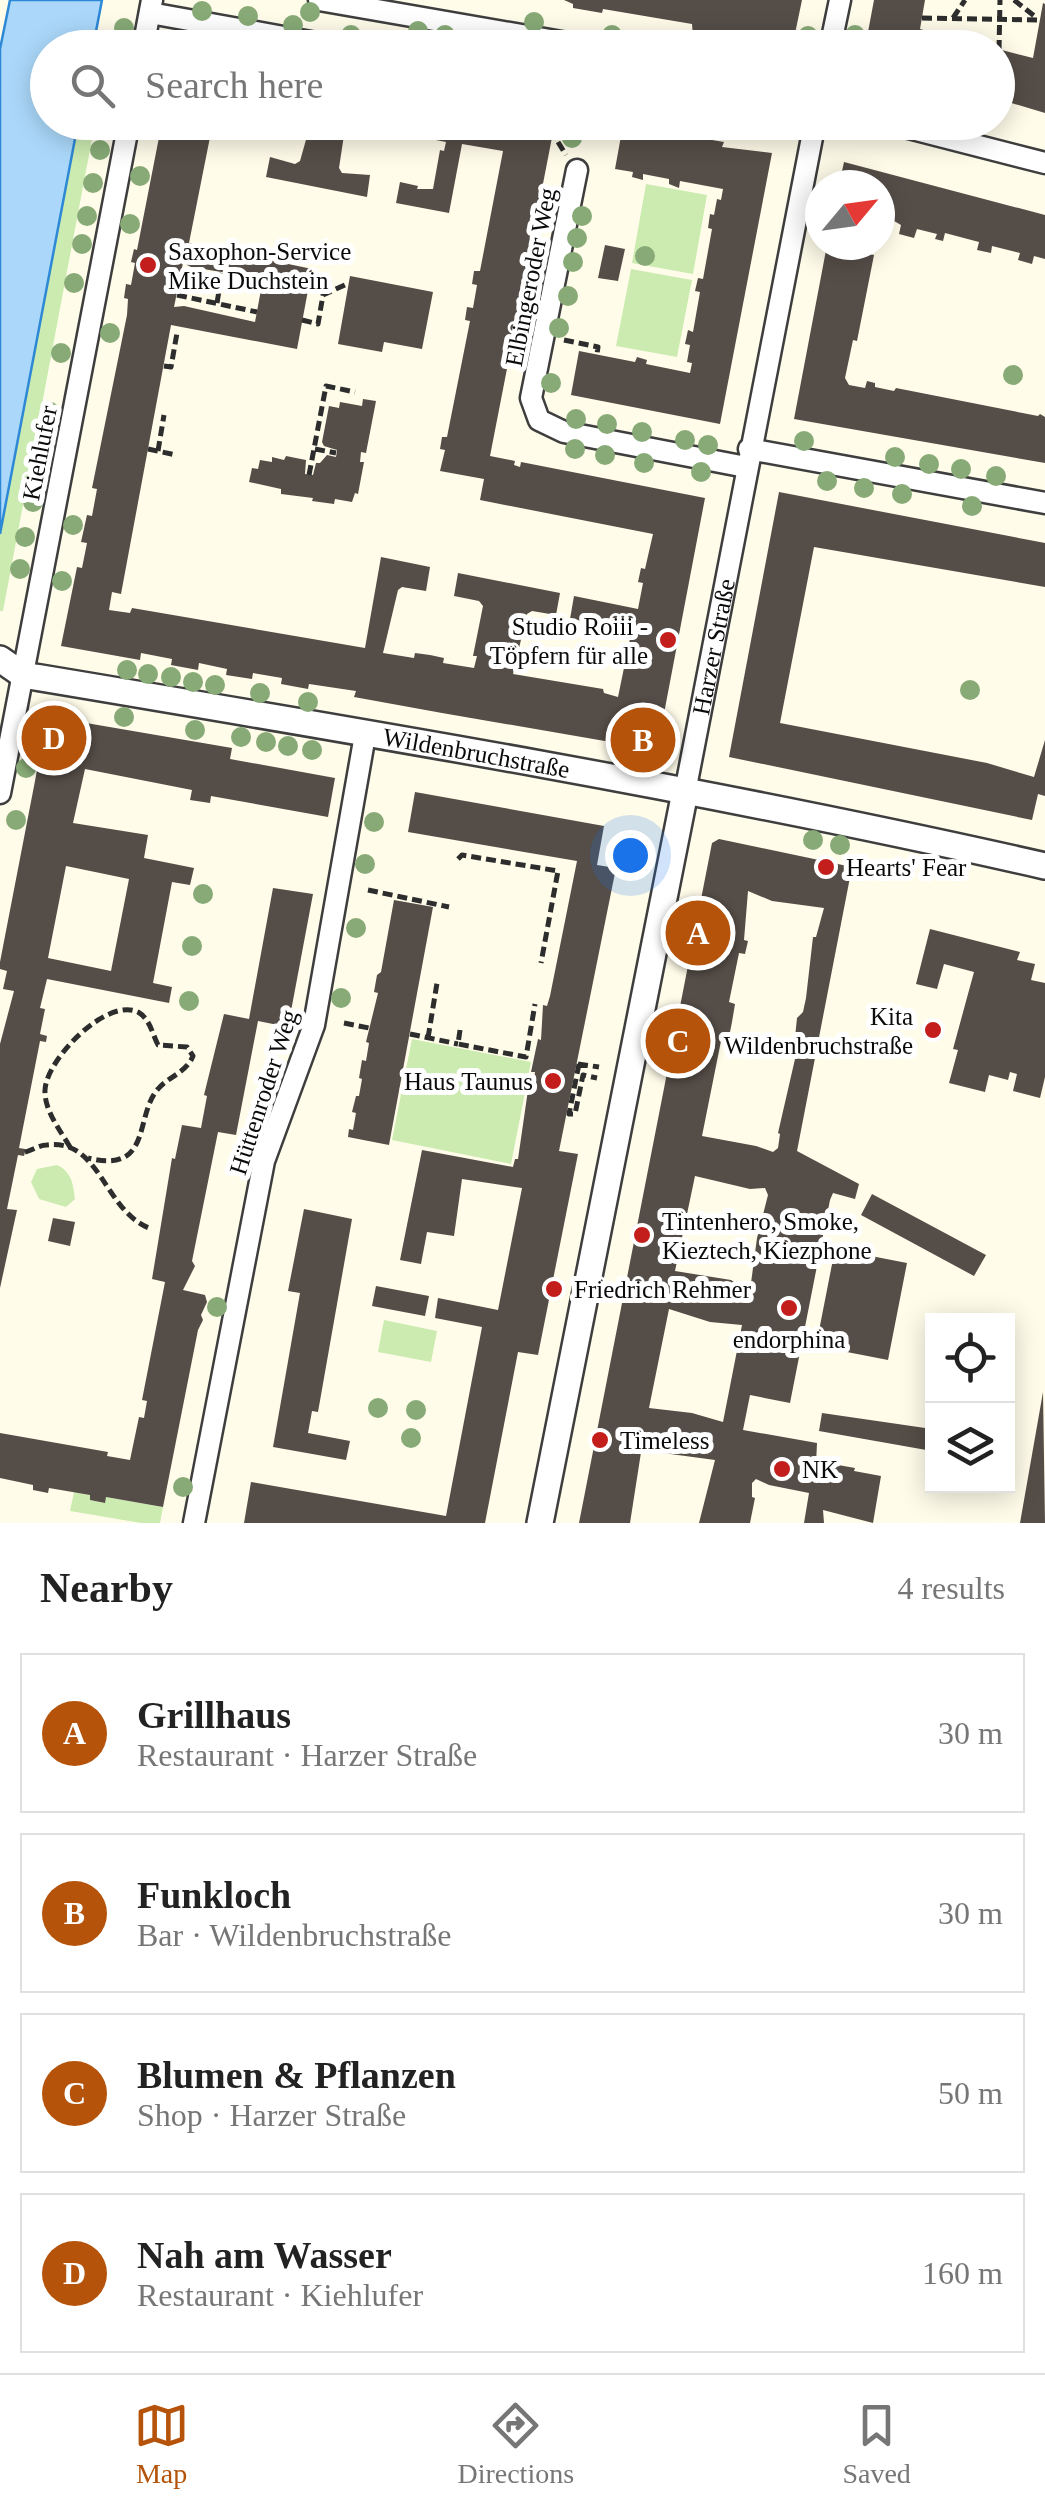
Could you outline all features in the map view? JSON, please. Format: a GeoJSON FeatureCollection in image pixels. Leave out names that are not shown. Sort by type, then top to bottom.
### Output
{"type":"FeatureCollection","features":[{"type":"Feature","properties":{"kind":"street"},"geometry":{"type":"LineString","coordinates":[[319,0],[492,30]]}},
{"type":"Feature","properties":{"kind":"street"},"geometry":{"type":"LineString","coordinates":[[834,30],[840,0]]}},
{"type":"Feature","properties":{"kind":"street"},"geometry":{"type":"LineString","coordinates":[[151,7],[259,30]]}},
{"type":"Feature","properties":{"kind":"street","name":"Kiehlufer"},"geometry":{"type":"LineString","coordinates":[[0,794],[12,680],[124,140]]}},
{"type":"Feature","properties":{"kind":"street","name":"Harzer Straße"},"geometry":{"type":"LineString","coordinates":[[540,1523],[812,140]]}},
{"type":"Feature","properties":{"kind":"street"},"geometry":{"type":"LineString","coordinates":[[955,140],[1045,163]]}},
{"type":"Feature","properties":{"kind":"street","name":"Elbingeroder Weg"},"geometry":{"type":"LineString","coordinates":[[576,170],[532,398],[539,420],[551,428],[1045,503]]}},
{"type":"Feature","properties":{"kind":"street","name":"Wildenbruchstraße"},"geometry":{"type":"LineString","coordinates":[[0,660],[12,680],[366,735],[684,792],[1045,866]]}},
{"type":"Feature","properties":{"kind":"street","name":"Hüttenroder Weg"},"geometry":{"type":"LineString","coordinates":[[194,1523],[264,1162],[314,1025],[366,735]]}},
{"type":"Feature","properties":{"kind":"path"},"geometry":{"type":"LineString","coordinates":[[952,18],[965,0]]}},
{"type":"Feature","properties":{"kind":"path"},"geometry":{"type":"LineString","coordinates":[[1000,0],[1000,30]]}},
{"type":"Feature","properties":{"kind":"path"},"geometry":{"type":"LineString","coordinates":[[922,18],[1040,20],[1014,0]]}},
{"type":"Feature","properties":{"kind":"path"},"geometry":{"type":"LineString","coordinates":[[217,304],[222,273]]}},
{"type":"Feature","properties":{"kind":"path"},"geometry":{"type":"LineString","coordinates":[[302,320],[318,324],[324,295],[349,283]]}},
{"type":"Feature","properties":{"kind":"path"},"geometry":{"type":"LineString","coordinates":[[177,296],[257,312]]}},
{"type":"Feature","properties":{"kind":"path"},"geometry":{"type":"LineString","coordinates":[[164,366],[171,368],[178,333]]}},
{"type":"Feature","properties":{"kind":"path"},"geometry":{"type":"LineString","coordinates":[[544,336],[598,347],[596,354]]}},
{"type":"Feature","properties":{"kind":"path"},"geometry":{"type":"LineString","coordinates":[[309,475],[326,386],[354,392]]}},
{"type":"Feature","properties":{"kind":"path"},"geometry":{"type":"LineString","coordinates":[[158,451],[164,416]]}},
{"type":"Feature","properties":{"kind":"path"},"geometry":{"type":"LineString","coordinates":[[148,449],[176,455]]}},
{"type":"Feature","properties":{"kind":"path"},"geometry":{"type":"LineString","coordinates":[[314,449],[336,453]]}},
{"type":"Feature","properties":{"kind":"path"},"geometry":{"type":"LineString","coordinates":[[458,859],[462,856],[558,871],[541,963]]}},
{"type":"Feature","properties":{"kind":"path"},"geometry":{"type":"LineString","coordinates":[[368,890],[450,907]]}},
{"type":"Feature","properties":{"kind":"path"},"geometry":{"type":"LineString","coordinates":[[428,1038],[437,983]]}},
{"type":"Feature","properties":{"kind":"path"},"geometry":{"type":"LineString","coordinates":[[410,1034],[526,1057],[535,1004]]}},
{"type":"Feature","properties":{"kind":"path"},"geometry":{"type":"LineString","coordinates":[[24,1152],[44,1144],[70,1147],[101,1161],[118,1159],[133,1149],[144,1133],[156,1091],[190,1063],[191,1051],[177,1044],[161,1047],[143,1015],[124,1008],[82,1032],[52,1066],[44,1094],[70,1147]]}},
{"type":"Feature","properties":{"kind":"path"},"geometry":{"type":"LineString","coordinates":[[344,1023],[369,1028]]}},
{"type":"Feature","properties":{"kind":"path"},"geometry":{"type":"LineString","coordinates":[[458,1044],[460,1030]]}},
{"type":"Feature","properties":{"kind":"path"},"geometry":{"type":"LineString","coordinates":[[598,1078],[583,1075],[575,1114],[569,1114],[577,1064],[600,1068]]}},
{"type":"Feature","properties":{"kind":"path"},"geometry":{"type":"LineString","coordinates":[[88,1158],[126,1214],[149,1228]]}},
{"type":"Feature","properties":{"kind":"green space"},"geometry":{"type":"Polygon","coordinates":[[[75,140],[92,140],[3,611],[0,534],[75,140]]]}},
{"type":"Feature","properties":{"kind":"green space"},"geometry":{"type":"Polygon","coordinates":[[[646,184],[707,195],[693,274],[632,263],[646,184]]]}},
{"type":"Feature","properties":{"kind":"green space"},"geometry":{"type":"Polygon","coordinates":[[[631,269],[692,280],[677,357],[616,346],[631,269]]]}},
{"type":"Feature","properties":{"kind":"green space"},"geometry":{"type":"Polygon","coordinates":[[[412,1039],[531,1062],[511,1164],[392,1140],[412,1039]]]}},
{"type":"Feature","properties":{"kind":"green space"},"geometry":{"type":"Polygon","coordinates":[[[57,1165],[69,1175],[73,1188],[75,1199],[66,1207],[39,1199],[31,1182],[37,1169],[57,1165]]]}},
{"type":"Feature","properties":{"kind":"green space"},"geometry":{"type":"Polygon","coordinates":[[[384,1320],[437,1331],[431,1362],[378,1352],[384,1320]]]}},
{"type":"Feature","properties":{"kind":"green space"},"geometry":{"type":"Polygon","coordinates":[[[74,1492],[104,1503],[106,1497],[163,1507],[160,1523],[70,1511],[74,1492]]]}},
{"type":"Feature","properties":{"kind":"water"},"geometry":{"type":"Polygon","coordinates":[[[10,0],[102,0],[96,30],[30,30],[30,140],[75,140],[0,534],[0,49],[10,0]]]}},
{"type":"Feature","properties":{"kind":"building"},"geometry":{"type":"Polygon","coordinates":[[[564,0],[802,0],[796,30],[692,30],[692,24],[603,9],[602,13],[573,8],[564,0]]]}},
{"type":"Feature","properties":{"kind":"building"},"geometry":{"type":"Polygon","coordinates":[[[874,0],[925,0],[920,29],[923,30],[868,30],[874,0]]]}},
{"type":"Feature","properties":{"kind":"building"},"geometry":{"type":"Polygon","coordinates":[[[1043,3],[1045,113],[1015,104],[1015,53],[1033,58],[1043,3]]]}},
{"type":"Feature","properties":{"kind":"building"},"geometry":{"type":"Polygon","coordinates":[[[158,140],[209,140],[189,243],[312,269],[297,349],[171,325],[121,594],[112,592],[109,610],[130,613],[132,608],[365,648],[381,557],[430,567],[426,591],[402,587],[398,590],[383,653],[414,658],[415,653],[430,655],[444,658],[443,663],[474,668],[483,606],[479,601],[454,596],[458,573],[560,593],[556,615],[532,611],[527,614],[513,674],[603,689],[604,693],[618,697],[632,629],[570,619],[574,596],[638,609],[643,583],[638,582],[653,534],[480,500],[484,479],[440,471],[445,450],[440,449],[442,437],[447,437],[470,321],[465,320],[467,307],[473,308],[477,285],[472,284],[474,271],[480,271],[503,151],[462,144],[449,213],[396,203],[400,182],[418,186],[417,189],[433,189],[440,150],[444,151],[446,142],[436,140],[551,140],[490,456],[515,461],[514,465],[520,467],[521,462],[705,498],[658,745],[651,749],[442,713],[354,697],[356,691],[281,684],[282,678],[253,673],[252,679],[226,675],[227,669],[199,663],[198,670],[171,665],[172,659],[141,653],[140,660],[61,646],[77,567],[82,568],[87,543],[81,542],[87,515],[92,516],[97,489],[92,488],[127,315],[128,299],[124,298],[126,284],[131,285],[134,249],[137,250],[158,140]],[[183,263],[174,307],[255,322],[263,279],[183,263]]]}},
{"type":"Feature","properties":{"kind":"building"},"geometry":{"type":"Polygon","coordinates":[[[306,140],[343,140],[339,168],[342,173],[370,175],[367,197],[266,177],[270,157],[295,164],[300,161],[306,140]]]}},
{"type":"Feature","properties":{"kind":"building"},"geometry":{"type":"Polygon","coordinates":[[[620,140],[712,140],[724,142],[722,147],[772,153],[720,424],[571,395],[579,351],[635,362],[637,357],[647,360],[646,364],[690,373],[692,363],[687,362],[690,345],[685,344],[688,330],[693,332],[700,292],[695,291],[698,278],[703,279],[712,229],[708,228],[710,214],[714,215],[723,189],[680,181],[679,188],[669,184],[669,179],[643,174],[643,180],[632,177],[633,172],[615,169],[620,140]]]}},
{"type":"Feature","properties":{"kind":"building"},"geometry":{"type":"Polygon","coordinates":[[[844,162],[874,170],[842,170],[844,162]]]}},
{"type":"Feature","properties":{"kind":"building"},"geometry":{"type":"Polygon","coordinates":[[[895,175],[1045,215],[1045,259],[1034,256],[1032,264],[1018,260],[1020,253],[992,246],[991,253],[977,250],[979,242],[945,233],[943,241],[935,239],[937,234],[917,229],[914,238],[899,234],[901,225],[895,222],[895,175]]]}},
{"type":"Feature","properties":{"kind":"building"},"geometry":{"type":"Polygon","coordinates":[[[605,245],[625,249],[618,281],[598,278],[605,245]]]}},
{"type":"Feature","properties":{"kind":"building"},"geometry":{"type":"Polygon","coordinates":[[[824,260],[873,260],[857,341],[853,340],[845,378],[849,385],[865,388],[867,381],[894,391],[896,388],[1040,414],[1045,417],[1045,463],[794,419],[824,260]]]}},
{"type":"Feature","properties":{"kind":"building"},"geometry":{"type":"Polygon","coordinates":[[[350,276],[433,292],[422,349],[384,342],[382,352],[338,344],[350,276]]]}},
{"type":"Feature","properties":{"kind":"building"},"geometry":{"type":"Polygon","coordinates":[[[363,399],[376,401],[366,453],[361,452],[360,462],[364,462],[358,494],[352,502],[312,501],[313,498],[281,494],[281,489],[249,482],[252,468],[258,469],[260,460],[272,462],[272,457],[306,460],[305,474],[313,475],[316,463],[327,455],[336,457],[337,450],[322,442],[329,406],[339,408],[340,402],[362,406],[363,399]]]}},
{"type":"Feature","properties":{"kind":"building"},"geometry":{"type":"Polygon","coordinates":[[[779,492],[1045,543],[1045,587],[814,547],[780,723],[987,763],[1034,777],[1045,740],[1045,796],[1038,794],[1032,820],[729,757],[779,492]]]}},
{"type":"Feature","properties":{"kind":"building"},"geometry":{"type":"Polygon","coordinates":[[[57,718],[232,748],[230,759],[335,778],[328,817],[211,796],[210,803],[190,800],[192,790],[85,769],[73,823],[148,835],[144,858],[194,868],[190,885],[172,882],[153,983],[172,987],[169,1003],[47,979],[40,1008],[45,1009],[40,1034],[47,1036],[46,1042],[40,1041],[19,1148],[25,1152],[24,1156],[18,1155],[7,1209],[17,1210],[0,1288],[0,1044],[14,991],[3,989],[7,971],[0,969],[0,962],[46,724],[57,718]],[[66,866],[48,958],[111,971],[129,879],[66,866]]]}},
{"type":"Feature","properties":{"kind":"building"},"geometry":{"type":"Polygon","coordinates":[[[415,792],[604,826],[597,865],[616,868],[559,1151],[578,1154],[538,1355],[518,1352],[485,1523],[244,1523],[251,1482],[446,1516],[482,1327],[435,1318],[438,1298],[498,1310],[522,1188],[462,1179],[454,1236],[427,1232],[421,1264],[400,1260],[422,1150],[513,1167],[518,1159],[528,1090],[532,1090],[535,1072],[531,1072],[538,1039],[541,1040],[543,1005],[547,1006],[550,996],[577,861],[408,832],[415,792]]]}},
{"type":"Feature","properties":{"kind":"building"},"geometry":{"type":"Polygon","coordinates":[[[719,839],[852,867],[797,1151],[859,1184],[855,1199],[833,1193],[830,1200],[790,1403],[750,1395],[743,1430],[817,1443],[816,1465],[826,1467],[827,1463],[881,1476],[873,1523],[823,1510],[824,1523],[804,1523],[809,1493],[756,1479],[752,1483],[755,1498],[750,1523],[699,1523],[715,1460],[642,1446],[630,1523],[579,1523],[712,843],[719,839]],[[748,891],[744,940],[748,941],[745,954],[739,953],[729,1002],[735,1004],[728,1042],[721,1041],[702,1136],[773,1152],[778,1148],[795,1059],[790,1051],[806,998],[813,937],[824,908],[772,901],[748,891]],[[695,1176],[675,1271],[731,1280],[745,1289],[751,1283],[768,1195],[765,1188],[750,1189],[695,1176]],[[669,1309],[649,1408],[692,1413],[723,1422],[742,1325],[710,1322],[669,1309]]]}},
{"type":"Feature","properties":{"kind":"building"},"geometry":{"type":"Polygon","coordinates":[[[273,888],[313,894],[288,1027],[258,1021],[236,1135],[218,1132],[192,1261],[195,1266],[183,1290],[205,1295],[207,1302],[201,1315],[163,1507],[106,1497],[105,1503],[90,1500],[90,1495],[49,1488],[48,1493],[33,1490],[33,1485],[0,1478],[0,1433],[108,1452],[107,1456],[130,1460],[139,1417],[144,1418],[147,1401],[142,1400],[165,1282],[152,1279],[172,1158],[175,1159],[182,1125],[201,1128],[207,1096],[204,1095],[224,1014],[249,1019],[273,888]]]}},
{"type":"Feature","properties":{"kind":"building","name":"Haus Taunus"},"geometry":{"type":"Polygon","coordinates":[[[394,900],[433,907],[389,1145],[348,1137],[349,1129],[353,1130],[356,1113],[352,1112],[359,1096],[362,1060],[366,1061],[366,1042],[378,993],[374,992],[394,900]]]}},
{"type":"Feature","properties":{"kind":"building"},"geometry":{"type":"Polygon","coordinates":[[[930,929],[1020,952],[1017,960],[1035,964],[1031,980],[1045,983],[1045,1077],[1040,1098],[1013,1091],[1017,1074],[1010,1072],[1008,1080],[989,1075],[985,1092],[949,1083],[958,1050],[953,1049],[974,972],[944,964],[937,989],[916,984],[930,929]]]}},
{"type":"Feature","properties":{"kind":"building"},"geometry":{"type":"Polygon","coordinates":[[[872,1194],[986,1255],[974,1276],[861,1215],[872,1194]]]}},
{"type":"Feature","properties":{"kind":"building"},"geometry":{"type":"Polygon","coordinates":[[[304,1209],[352,1219],[318,1412],[312,1411],[308,1433],[350,1441],[346,1460],[273,1447],[300,1293],[288,1291],[304,1209]]]}},
{"type":"Feature","properties":{"kind":"building"},"geometry":{"type":"Polygon","coordinates":[[[53,1218],[75,1222],[70,1246],[48,1241],[53,1218]]]}},
{"type":"Feature","properties":{"kind":"building"},"geometry":{"type":"Polygon","coordinates":[[[835,1249],[907,1263],[888,1360],[816,1346],[835,1249]]]}},
{"type":"Feature","properties":{"kind":"building"},"geometry":{"type":"Polygon","coordinates":[[[376,1286],[429,1296],[425,1316],[372,1306],[376,1286]]]}},
{"type":"Feature","properties":{"kind":"building"},"geometry":{"type":"Polygon","coordinates":[[[1043,1392],[1045,1523],[1020,1523],[1043,1392]]]}},
{"type":"Feature","properties":{"kind":"building"},"geometry":{"type":"Polygon","coordinates":[[[822,1413],[925,1428],[925,1450],[819,1431],[822,1413]]]}},
{"type":"Feature","properties":{"kind":"place","name":"Saxophon-Service Mike Duchstein"},"geometry":{"type":"Point","coordinates":[148,265]}},
{"type":"Feature","properties":{"kind":"place","name":"Studio Roiii - Töpfern für alle"},"geometry":{"type":"Point","coordinates":[668,640]}},
{"type":"Feature","properties":{"kind":"place","name":"Nah am Wasser"},"geometry":{"type":"Point","coordinates":[54,738]}},
{"type":"Feature","properties":{"kind":"place","name":"Funkloch"},"geometry":{"type":"Point","coordinates":[643,740]}},
{"type":"Feature","properties":{"kind":"place","name":"Hearts' Fear"},"geometry":{"type":"Point","coordinates":[826,867]}},
{"type":"Feature","properties":{"kind":"place","name":"Grillhaus"},"geometry":{"type":"Point","coordinates":[698,933]}},
{"type":"Feature","properties":{"kind":"place","name":"Kita Wildenbruchstraße"},"geometry":{"type":"Point","coordinates":[933,1030]}},
{"type":"Feature","properties":{"kind":"place","name":"Blumen & Pflanzen"},"geometry":{"type":"Point","coordinates":[678,1041]}},
{"type":"Feature","properties":{"kind":"place","name":"Haus Taunus"},"geometry":{"type":"Point","coordinates":[553,1081]}},
{"type":"Feature","properties":{"kind":"place","name":"Tintenhero, Smoke, Kieztech, Kiezphone"},"geometry":{"type":"Point","coordinates":[642,1235]}},
{"type":"Feature","properties":{"kind":"place","name":"Friedrich Rehmer"},"geometry":{"type":"Point","coordinates":[554,1289]}},
{"type":"Feature","properties":{"kind":"place","name":"endorphina"},"geometry":{"type":"Point","coordinates":[789,1308]}},
{"type":"Feature","properties":{"kind":"place","name":"Timeless"},"geometry":{"type":"Point","coordinates":[600,1440]}},
{"type":"Feature","properties":{"kind":"place","name":"NK"},"geometry":{"type":"Point","coordinates":[782,1469]}}]}
